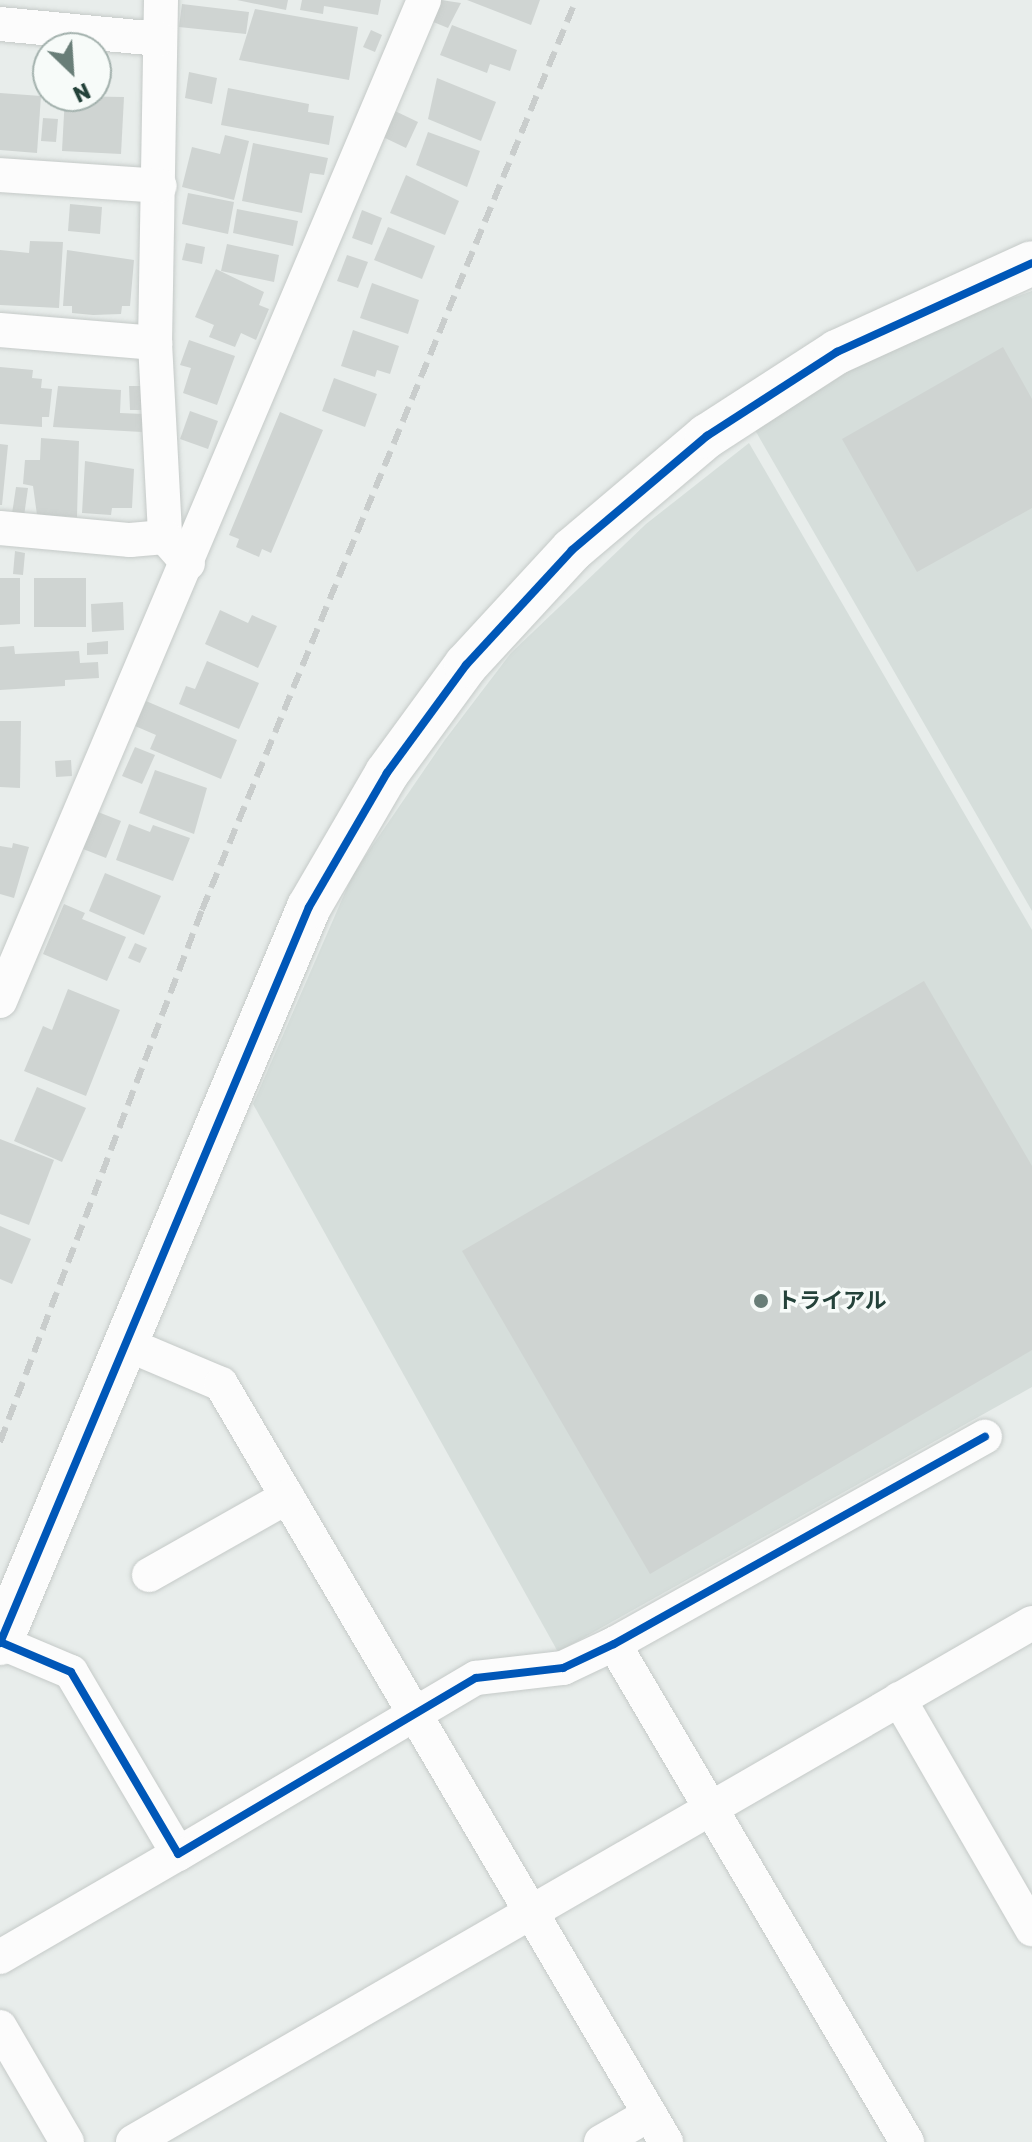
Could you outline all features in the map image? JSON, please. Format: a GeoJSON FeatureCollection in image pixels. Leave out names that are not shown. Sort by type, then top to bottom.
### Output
{"type":"FeatureCollection","features":[{"type":"Feature","properties":{"kind":"street"},"geometry":{"type":"LineString","coordinates":[[161,0],[155,343],[165,537],[188,563]]}},
{"type":"Feature","properties":{"kind":"street"},"geometry":{"type":"LineString","coordinates":[[0,1001],[424,0]]}},
{"type":"Feature","properties":{"kind":"street"},"geometry":{"type":"LineString","coordinates":[[0,24],[159,39]]}},
{"type":"Feature","properties":{"kind":"street"},"geometry":{"type":"LineString","coordinates":[[0,175],[160,186]]}},
{"type":"Feature","properties":{"kind":"street"},"geometry":{"type":"LineString","coordinates":[[178,1854],[71,1672],[0,1642],[309,907],[387,773],[466,665],[572,550],[707,436],[837,352],[1032,263]]}},
{"type":"Feature","properties":{"kind":"street"},"geometry":{"type":"LineString","coordinates":[[0,330],[155,343]]}},
{"type":"Feature","properties":{"kind":"street"},"geometry":{"type":"LineString","coordinates":[[0,528],[130,540],[165,537]]}},
{"type":"Feature","properties":{"kind":"street"},"geometry":{"type":"LineString","coordinates":[[124,1343],[221,1384],[658,2128],[601,2142]]}},
{"type":"Feature","properties":{"kind":"street"},"geometry":{"type":"LineString","coordinates":[[0,1957],[476,1678],[563,1668],[614,1644],[985,1437]]}},
{"type":"Feature","properties":{"kind":"street"},"geometry":{"type":"LineString","coordinates":[[149,1575],[287,1497]]}},
{"type":"Feature","properties":{"kind":"street"},"geometry":{"type":"LineString","coordinates":[[133,2142],[1032,1623]]}},
{"type":"Feature","properties":{"kind":"street"},"geometry":{"type":"LineString","coordinates":[[614,1644],[907,2142]]}},
{"type":"Feature","properties":{"kind":"street"},"geometry":{"type":"LineString","coordinates":[[899,1699],[1032,1929]]}},
{"type":"Feature","properties":{"kind":"street"},"geometry":{"type":"LineString","coordinates":[[0,2027],[67,2142]]}},
{"type":"Feature","properties":{"kind":"shaded area"},"geometry":{"type":"Polygon","coordinates":[[[1032,291],[1032,911],[755,430],[849,371],[984,308],[1032,291]]]}},
{"type":"Feature","properties":{"kind":"shaded area"},"geometry":{"type":"Polygon","coordinates":[[[749,443],[1032,930],[1032,1387],[558,1652],[253,1104],[353,874],[444,741],[511,653],[646,524],[749,443]]]}},
{"type":"Feature","properties":{"kind":"building"},"geometry":{"type":"Polygon","coordinates":[[[237,0],[288,0],[286,10],[237,0]]]}},
{"type":"Feature","properties":{"kind":"building"},"geometry":{"type":"Polygon","coordinates":[[[302,0],[381,0],[378,15],[324,6],[323,14],[300,10],[302,0]]]}},
{"type":"Feature","properties":{"kind":"building"},"geometry":{"type":"Polygon","coordinates":[[[441,0],[461,3],[448,28],[431,21],[441,0]]]}},
{"type":"Feature","properties":{"kind":"building"},"geometry":{"type":"Polygon","coordinates":[[[467,0],[540,0],[531,25],[467,0]]]}},
{"type":"Feature","properties":{"kind":"building"},"geometry":{"type":"Polygon","coordinates":[[[182,4],[249,12],[246,34],[179,27],[182,4]]]}},
{"type":"Feature","properties":{"kind":"building"},"geometry":{"type":"Polygon","coordinates":[[[255,9],[358,27],[349,80],[239,60],[255,9]]]}},
{"type":"Feature","properties":{"kind":"building"},"geometry":{"type":"Polygon","coordinates":[[[452,25],[517,50],[510,71],[490,64],[487,73],[440,55],[452,25]]]}},
{"type":"Feature","properties":{"kind":"building"},"geometry":{"type":"Polygon","coordinates":[[[371,30],[382,35],[375,52],[363,47],[371,30]]]}},
{"type":"Feature","properties":{"kind":"building"},"geometry":{"type":"Polygon","coordinates":[[[189,72],[217,78],[212,104],[185,98],[189,72]]]}},
{"type":"Feature","properties":{"kind":"building"},"geometry":{"type":"Polygon","coordinates":[[[437,78],[496,102],[481,141],[428,119],[437,78]]]}},
{"type":"Feature","properties":{"kind":"building"},"geometry":{"type":"Polygon","coordinates":[[[228,88],[309,104],[308,112],[334,116],[329,145],[221,125],[228,88]]]}},
{"type":"Feature","properties":{"kind":"building"},"geometry":{"type":"Polygon","coordinates":[[[0,93],[32,95],[32,112],[40,112],[37,153],[0,150],[0,93]]]}},
{"type":"Feature","properties":{"kind":"building"},"geometry":{"type":"Polygon","coordinates":[[[112,97],[124,97],[121,154],[62,151],[64,112],[112,112],[112,97]]]}},
{"type":"Feature","properties":{"kind":"building"},"geometry":{"type":"Polygon","coordinates":[[[395,111],[418,122],[406,148],[383,137],[395,111]]]}},
{"type":"Feature","properties":{"kind":"building"},"geometry":{"type":"Polygon","coordinates":[[[43,118],[58,119],[56,142],[41,141],[43,118]]]}},
{"type":"Feature","properties":{"kind":"building"},"geometry":{"type":"Polygon","coordinates":[[[428,132],[480,151],[467,187],[416,165],[428,132]]]}},
{"type":"Feature","properties":{"kind":"building"},"geometry":{"type":"Polygon","coordinates":[[[225,135],[249,141],[234,200],[182,187],[192,147],[220,154],[225,135]]]}},
{"type":"Feature","properties":{"kind":"building"},"geometry":{"type":"Polygon","coordinates":[[[253,143],[328,158],[324,175],[310,173],[302,213],[242,201],[253,143]]]}},
{"type":"Feature","properties":{"kind":"building"},"geometry":{"type":"Polygon","coordinates":[[[406,175],[459,201],[445,235],[390,213],[406,175]]]}},
{"type":"Feature","properties":{"kind":"building"},"geometry":{"type":"Polygon","coordinates":[[[188,193],[234,202],[228,234],[182,224],[188,193]]]}},
{"type":"Feature","properties":{"kind":"building"},"geometry":{"type":"Polygon","coordinates":[[[70,204],[102,207],[100,234],[68,231],[70,204]]]}},
{"type":"Feature","properties":{"kind":"building"},"geometry":{"type":"Polygon","coordinates":[[[237,209],[298,221],[293,246],[233,233],[237,209]]]}},
{"type":"Feature","properties":{"kind":"building"},"geometry":{"type":"Polygon","coordinates":[[[362,210],[382,218],[372,245],[352,238],[362,210]]]}},
{"type":"Feature","properties":{"kind":"building"},"geometry":{"type":"Polygon","coordinates":[[[388,227],[435,246],[422,279],[374,260],[388,227]]]}},
{"type":"Feature","properties":{"kind":"building"},"geometry":{"type":"Polygon","coordinates":[[[30,241],[63,242],[59,308],[0,305],[0,250],[29,253],[30,241]]]}},
{"type":"Feature","properties":{"kind":"building"},"geometry":{"type":"Polygon","coordinates":[[[186,243],[205,247],[202,264],[182,260],[186,243]]]}},
{"type":"Feature","properties":{"kind":"building"},"geometry":{"type":"Polygon","coordinates":[[[227,244],[279,255],[274,282],[221,271],[227,244]]]}},
{"type":"Feature","properties":{"kind":"building"},"geometry":{"type":"Polygon","coordinates":[[[67,250],[134,260],[130,306],[122,306],[121,314],[93,315],[72,313],[72,306],[63,306],[67,250]]]}},
{"type":"Feature","properties":{"kind":"building"},"geometry":{"type":"Polygon","coordinates":[[[347,255],[368,262],[358,288],[337,281],[347,255]]]}},
{"type":"Feature","properties":{"kind":"building"},"geometry":{"type":"Polygon","coordinates":[[[216,269],[264,292],[259,305],[269,309],[256,340],[241,333],[235,347],[209,337],[214,325],[195,317],[216,269]]]}},
{"type":"Feature","properties":{"kind":"building"},"geometry":{"type":"Polygon","coordinates":[[[372,283],[419,300],[408,334],[360,318],[372,283]]]}},
{"type":"Feature","properties":{"kind":"building"},"geometry":{"type":"Polygon","coordinates":[[[353,330],[399,346],[390,374],[377,370],[375,377],[341,366],[353,330]]]}},
{"type":"Feature","properties":{"kind":"building"},"geometry":{"type":"Polygon","coordinates":[[[189,340],[235,356],[217,405],[183,393],[191,368],[180,365],[189,340]]]}},
{"type":"Feature","properties":{"kind":"building"},"geometry":{"type":"Polygon","coordinates":[[[1003,347],[1032,399],[1032,508],[917,572],[842,439],[1003,347]]]}},
{"type":"Feature","properties":{"kind":"building"},"geometry":{"type":"Polygon","coordinates":[[[0,367],[33,370],[32,378],[42,379],[41,388],[52,389],[49,417],[42,417],[42,427],[0,424],[0,367]]]}},
{"type":"Feature","properties":{"kind":"building"},"geometry":{"type":"Polygon","coordinates":[[[334,378],[377,394],[365,427],[322,411],[334,378]]]}},
{"type":"Feature","properties":{"kind":"building"},"geometry":{"type":"Polygon","coordinates":[[[58,386],[121,390],[120,413],[143,414],[142,432],[53,427],[58,386]]]}},
{"type":"Feature","properties":{"kind":"building"},"geometry":{"type":"Polygon","coordinates":[[[129,386],[144,386],[144,410],[130,410],[129,386]]]}},
{"type":"Feature","properties":{"kind":"building"},"geometry":{"type":"Polygon","coordinates":[[[190,411],[218,421],[208,449],[180,439],[190,411]]]}},
{"type":"Feature","properties":{"kind":"building"},"geometry":{"type":"Polygon","coordinates":[[[280,412],[323,430],[271,553],[262,549],[259,557],[236,547],[239,539],[229,535],[280,412]]]}},
{"type":"Feature","properties":{"kind":"building"},"geometry":{"type":"Polygon","coordinates":[[[41,438],[79,441],[77,517],[37,515],[33,486],[23,484],[25,460],[40,460],[41,438]]]}},
{"type":"Feature","properties":{"kind":"building"},"geometry":{"type":"Polygon","coordinates":[[[0,444],[8,445],[2,505],[0,505],[0,444]]]}},
{"type":"Feature","properties":{"kind":"building"},"geometry":{"type":"Polygon","coordinates":[[[85,461],[134,469],[132,508],[112,508],[111,515],[82,513],[85,461]]]}},
{"type":"Feature","properties":{"kind":"building"},"geometry":{"type":"Polygon","coordinates":[[[16,487],[28,488],[24,516],[12,514],[16,487]]]}},
{"type":"Feature","properties":{"kind":"building"},"geometry":{"type":"Polygon","coordinates":[[[15,551],[25,553],[23,575],[13,574],[15,551]]]}},
{"type":"Feature","properties":{"kind":"building"},"geometry":{"type":"Polygon","coordinates":[[[0,578],[20,578],[20,624],[0,625],[0,578]]]}},
{"type":"Feature","properties":{"kind":"building"},"geometry":{"type":"Polygon","coordinates":[[[34,578],[86,578],[86,627],[34,627],[34,578]]]}},
{"type":"Feature","properties":{"kind":"building"},"geometry":{"type":"Polygon","coordinates":[[[123,602],[124,630],[92,632],[91,604],[123,602]]]}},
{"type":"Feature","properties":{"kind":"building"},"geometry":{"type":"Polygon","coordinates":[[[220,610],[248,623],[252,615],[277,626],[258,668],[205,644],[220,610]]]}},
{"type":"Feature","properties":{"kind":"building"},"geometry":{"type":"Polygon","coordinates":[[[108,641],[108,654],[87,655],[87,643],[108,641]]]}},
{"type":"Feature","properties":{"kind":"building"},"geometry":{"type":"Polygon","coordinates":[[[14,646],[15,654],[79,651],[80,663],[98,662],[99,678],[65,680],[65,686],[0,690],[0,647],[14,646]]]}},
{"type":"Feature","properties":{"kind":"building"},"geometry":{"type":"Polygon","coordinates":[[[207,661],[259,683],[239,729],[179,704],[186,686],[195,689],[207,661]]]}},
{"type":"Feature","properties":{"kind":"building"},"geometry":{"type":"Polygon","coordinates":[[[146,701],[237,740],[221,779],[150,749],[156,735],[135,726],[146,701]]]}},
{"type":"Feature","properties":{"kind":"building"},"geometry":{"type":"Polygon","coordinates":[[[0,721],[21,721],[20,788],[0,787],[0,721]]]}},
{"type":"Feature","properties":{"kind":"building"},"geometry":{"type":"Polygon","coordinates":[[[135,747],[155,755],[142,784],[122,776],[135,747]]]}},
{"type":"Feature","properties":{"kind":"building"},"geometry":{"type":"Polygon","coordinates":[[[71,760],[72,776],[56,777],[55,761],[71,760]]]}},
{"type":"Feature","properties":{"kind":"building"},"geometry":{"type":"Polygon","coordinates":[[[155,770],[207,788],[194,834],[139,813],[155,770]]]}},
{"type":"Feature","properties":{"kind":"building"},"geometry":{"type":"Polygon","coordinates":[[[98,812],[121,821],[106,858],[83,849],[98,812]]]}},
{"type":"Feature","properties":{"kind":"building"},"geometry":{"type":"Polygon","coordinates":[[[129,824],[150,832],[153,825],[190,838],[173,881],[116,860],[129,824]]]}},
{"type":"Feature","properties":{"kind":"building"},"geometry":{"type":"Polygon","coordinates":[[[13,843],[29,847],[14,898],[0,894],[0,846],[12,848],[13,843]]]}},
{"type":"Feature","properties":{"kind":"building"},"geometry":{"type":"Polygon","coordinates":[[[105,873],[161,896],[144,935],[89,911],[105,873]]]}},
{"type":"Feature","properties":{"kind":"building"},"geometry":{"type":"Polygon","coordinates":[[[64,904],[85,913],[82,919],[126,937],[107,981],[43,954],[64,904]]]}},
{"type":"Feature","properties":{"kind":"building"},"geometry":{"type":"Polygon","coordinates":[[[135,943],[147,948],[140,963],[128,958],[135,943]]]}},
{"type":"Feature","properties":{"kind":"building","name":"トライアル"},"geometry":{"type":"Polygon","coordinates":[[[924,981],[1032,1166],[1032,1350],[650,1574],[462,1251],[924,981]]]}},
{"type":"Feature","properties":{"kind":"building"},"geometry":{"type":"Polygon","coordinates":[[[68,989],[120,1010],[86,1096],[24,1071],[43,1026],[52,1030],[68,989]]]}},
{"type":"Feature","properties":{"kind":"building"},"geometry":{"type":"Polygon","coordinates":[[[37,1087],[86,1108],[62,1162],[14,1141],[37,1087]]]}},
{"type":"Feature","properties":{"kind":"building"},"geometry":{"type":"Polygon","coordinates":[[[0,1139],[54,1160],[29,1225],[0,1214],[0,1139]]]}},
{"type":"Feature","properties":{"kind":"building"},"geometry":{"type":"Polygon","coordinates":[[[0,1226],[31,1239],[12,1284],[0,1279],[0,1226]]]}},
{"type":"Feature","properties":{"kind":"railway"},"geometry":{"type":"LineString","coordinates":[[0,1442],[202,910],[576,0]]}},
{"type":"Feature","properties":{"kind":"cycle path"},"geometry":{"type":"LineString","coordinates":[[0,1643],[309,907],[387,773],[466,665],[572,550],[707,436],[837,352],[1032,263]]}},
{"type":"Feature","properties":{"kind":"cycle path"},"geometry":{"type":"LineString","coordinates":[[0,1642],[71,1672],[178,1854],[476,1678],[563,1668],[614,1644],[985,1437]]}},
{"type":"Feature","properties":{"kind":"place","name":"トライアル"},"geometry":{"type":"Point","coordinates":[761,1301]}}]}
